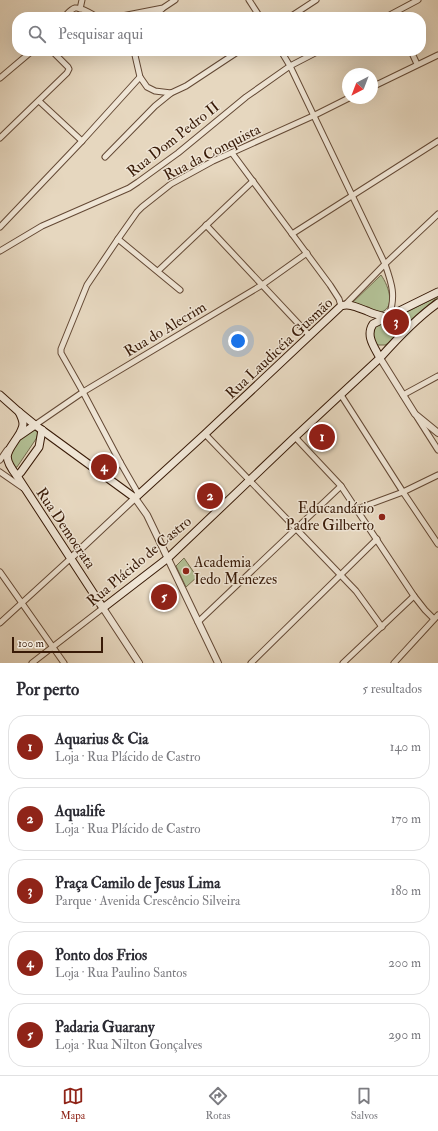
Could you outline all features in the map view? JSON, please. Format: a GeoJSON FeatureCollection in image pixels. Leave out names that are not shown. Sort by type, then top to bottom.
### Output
{"type":"FeatureCollection","features":[{"type":"Feature","properties":{"kind":"main road"},"geometry":{"type":"LineString","coordinates":[[380,358],[370,336],[371,327],[373,324],[438,292]]}},
{"type":"Feature","properties":{"kind":"main road","name":"Rua Plácido de Castro"},"geometry":{"type":"LineString","coordinates":[[103,608],[168,558],[380,358],[424,314],[438,303]]}},
{"type":"Feature","properties":{"kind":"main road"},"geometry":{"type":"LineString","coordinates":[[343,305],[355,306],[368,312],[387,317]]}},
{"type":"Feature","properties":{"kind":"main road","name":"Rua Laudicéia Gusmão"},"geometry":{"type":"LineString","coordinates":[[137,496],[343,305]]}},
{"type":"Feature","properties":{"kind":"main road"},"geometry":{"type":"LineString","coordinates":[[374,346],[389,348]]}},
{"type":"Feature","properties":{"kind":"main road"},"geometry":{"type":"LineString","coordinates":[[0,395],[35,425],[105,476],[137,496]]}},
{"type":"Feature","properties":{"kind":"main road"},"geometry":{"type":"LineString","coordinates":[[9,448],[22,429],[23,420],[19,412]]}},
{"type":"Feature","properties":{"kind":"main road"},"geometry":{"type":"LineString","coordinates":[[17,438],[35,425]]}},
{"type":"Feature","properties":{"kind":"main road"},"geometry":{"type":"LineString","coordinates":[[17,476],[39,446],[42,430]]}},
{"type":"Feature","properties":{"kind":"main road","name":"Rua Democrata"},"geometry":{"type":"LineString","coordinates":[[9,448],[5,456],[9,467],[17,476],[103,608]]}},
{"type":"Feature","properties":{"kind":"street"},"geometry":{"type":"LineString","coordinates":[[80,9],[82,0]]}},
{"type":"Feature","properties":{"kind":"street"},"geometry":{"type":"LineString","coordinates":[[158,12],[175,0]]}},
{"type":"Feature","properties":{"kind":"street"},"geometry":{"type":"LineString","coordinates":[[249,0],[257,12]]}},
{"type":"Feature","properties":{"kind":"street"},"geometry":{"type":"LineString","coordinates":[[298,12],[316,0]]}},
{"type":"Feature","properties":{"kind":"street"},"geometry":{"type":"LineString","coordinates":[[398,12],[418,0]]}},
{"type":"Feature","properties":{"kind":"street"},"geometry":{"type":"LineString","coordinates":[[69,12],[75,8],[87,12]]}},
{"type":"Feature","properties":{"kind":"street"},"geometry":{"type":"LineString","coordinates":[[143,12],[163,8]]}},
{"type":"Feature","properties":{"kind":"street"},"geometry":{"type":"LineString","coordinates":[[378,84],[438,55]]}},
{"type":"Feature","properties":{"kind":"street"},"geometry":{"type":"LineString","coordinates":[[0,78],[26,56]]}},
{"type":"Feature","properties":{"kind":"street"},"geometry":{"type":"LineString","coordinates":[[0,138],[67,73],[69,69],[67,65],[57,56]]}},
{"type":"Feature","properties":{"kind":"street"},"geometry":{"type":"LineString","coordinates":[[135,56],[140,77],[145,84],[150,89],[171,93]]}},
{"type":"Feature","properties":{"kind":"street"},"geometry":{"type":"LineString","coordinates":[[105,157],[155,106],[171,93],[186,86],[231,56]]}},
{"type":"Feature","properties":{"kind":"street"},"geometry":{"type":"LineString","coordinates":[[284,56],[385,264],[393,293],[392,308],[387,317]]}},
{"type":"Feature","properties":{"kind":"street","name":"Rua Dom Pedro II"},"geometry":{"type":"LineString","coordinates":[[0,251],[3,247],[42,226],[129,188],[178,153],[246,97],[290,66],[309,56]]}},
{"type":"Feature","properties":{"kind":"street"},"geometry":{"type":"LineString","coordinates":[[413,56],[417,64]]}},
{"type":"Feature","properties":{"kind":"street"},"geometry":{"type":"LineString","coordinates":[[0,227],[82,141],[140,77]]}},
{"type":"Feature","properties":{"kind":"street"},"geometry":{"type":"LineString","coordinates":[[39,101],[82,141]]}},
{"type":"Feature","properties":{"kind":"street","name":"Rua da Conquista"},"geometry":{"type":"LineString","coordinates":[[137,496],[61,353],[61,349],[87,285],[137,212],[171,184],[213,161],[342,102]]}},
{"type":"Feature","properties":{"kind":"street"},"geometry":{"type":"LineString","coordinates":[[292,234],[438,141]]}},
{"type":"Feature","properties":{"kind":"street"},"geometry":{"type":"LineString","coordinates":[[232,153],[307,253],[343,305]]}},
{"type":"Feature","properties":{"kind":"street"},"geometry":{"type":"LineString","coordinates":[[158,271],[253,182]]}},
{"type":"Feature","properties":{"kind":"street","name":"Rua Laudicéia Gusmão"},"geometry":{"type":"LineString","coordinates":[[343,305],[438,214]]}},
{"type":"Feature","properties":{"kind":"street"},"geometry":{"type":"LineString","coordinates":[[206,225],[309,335]]}},
{"type":"Feature","properties":{"kind":"street"},"geometry":{"type":"LineString","coordinates":[[118,239],[180,290]]}},
{"type":"Feature","properties":{"kind":"street","name":"Rua do Alecrim"},"geometry":{"type":"LineString","coordinates":[[35,425],[83,392],[262,285],[307,253]]}},
{"type":"Feature","properties":{"kind":"street"},"geometry":{"type":"LineString","coordinates":[[380,358],[438,450]]}},
{"type":"Feature","properties":{"kind":"street"},"geometry":{"type":"LineString","coordinates":[[403,395],[438,376]]}},
{"type":"Feature","properties":{"kind":"street"},"geometry":{"type":"LineString","coordinates":[[341,395],[438,544]]}},
{"type":"Feature","properties":{"kind":"street"},"geometry":{"type":"LineString","coordinates":[[415,414],[438,433]]}},
{"type":"Feature","properties":{"kind":"street"},"geometry":{"type":"LineString","coordinates":[[205,434],[341,575],[361,597],[382,627]]}},
{"type":"Feature","properties":{"kind":"street"},"geometry":{"type":"LineString","coordinates":[[295,437],[341,486],[376,540],[425,610],[437,616],[394,663]]}},
{"type":"Feature","properties":{"kind":"street"},"geometry":{"type":"LineString","coordinates":[[0,460],[9,448]]}},
{"type":"Feature","properties":{"kind":"street"},"geometry":{"type":"LineString","coordinates":[[105,476],[114,470],[120,462]]}},
{"type":"Feature","properties":{"kind":"street"},"geometry":{"type":"LineString","coordinates":[[0,472],[24,488]]}},
{"type":"Feature","properties":{"kind":"street"},"geometry":{"type":"LineString","coordinates":[[357,509],[403,492],[438,475]]}},
{"type":"Feature","properties":{"kind":"street"},"geometry":{"type":"LineString","coordinates":[[198,622],[341,486]]}},
{"type":"Feature","properties":{"kind":"street"},"geometry":{"type":"LineString","coordinates":[[0,623],[137,496],[218,663]]}},
{"type":"Feature","properties":{"kind":"street"},"geometry":{"type":"LineString","coordinates":[[251,663],[376,540]]}},
{"type":"Feature","properties":{"kind":"street"},"geometry":{"type":"LineString","coordinates":[[0,572],[64,663]]}},
{"type":"Feature","properties":{"kind":"street"},"geometry":{"type":"LineString","coordinates":[[343,663],[414,596]]}},
{"type":"Feature","properties":{"kind":"street","name":"Rua Plácido de Castro"},"geometry":{"type":"LineString","coordinates":[[32,663],[103,608]]}},
{"type":"Feature","properties":{"kind":"street","name":"Rua Democrata"},"geometry":{"type":"LineString","coordinates":[[103,608],[139,663]]}},
{"type":"Feature","properties":{"kind":"green space"},"geometry":{"type":"Polygon","coordinates":[[[381,275],[387,285],[390,297],[388,307],[384,311],[378,313],[351,304],[381,275]]]}},
{"type":"Feature","properties":{"kind":"green space"},"geometry":{"type":"Polygon","coordinates":[[[438,296],[438,298],[434,300],[389,343],[385,345],[376,345],[372,331],[377,325],[387,318],[401,315],[438,296]]]}},
{"type":"Feature","properties":{"kind":"green space"},"geometry":{"type":"Polygon","coordinates":[[[32,428],[36,429],[38,434],[37,438],[15,468],[9,462],[12,447],[32,428]]]}},
{"type":"Feature","properties":{"kind":"green space","name":"Academia Iedo Menezes"},"geometry":{"type":"Polygon","coordinates":[[[184,558],[197,577],[186,587],[176,566],[184,558]]]}},
{"type":"Feature","properties":{"kind":"place","name":"Praça Camilo de Jesus Lima"},"geometry":{"type":"Point","coordinates":[396,322]}},
{"type":"Feature","properties":{"kind":"place","name":"Aquarius & Cia"},"geometry":{"type":"Point","coordinates":[322,437]}},
{"type":"Feature","properties":{"kind":"place","name":"Ponto dos Frios"},"geometry":{"type":"Point","coordinates":[104,467]}},
{"type":"Feature","properties":{"kind":"place","name":"Aqualife"},"geometry":{"type":"Point","coordinates":[210,496]}},
{"type":"Feature","properties":{"kind":"place","name":"Educandário Padre Gilberto"},"geometry":{"type":"Point","coordinates":[382,517]}},
{"type":"Feature","properties":{"kind":"place","name":"Academia Iedo Menezes"},"geometry":{"type":"Point","coordinates":[186,571]}},
{"type":"Feature","properties":{"kind":"place","name":"Padaria Guarany"},"geometry":{"type":"Point","coordinates":[164,597]}}]}
